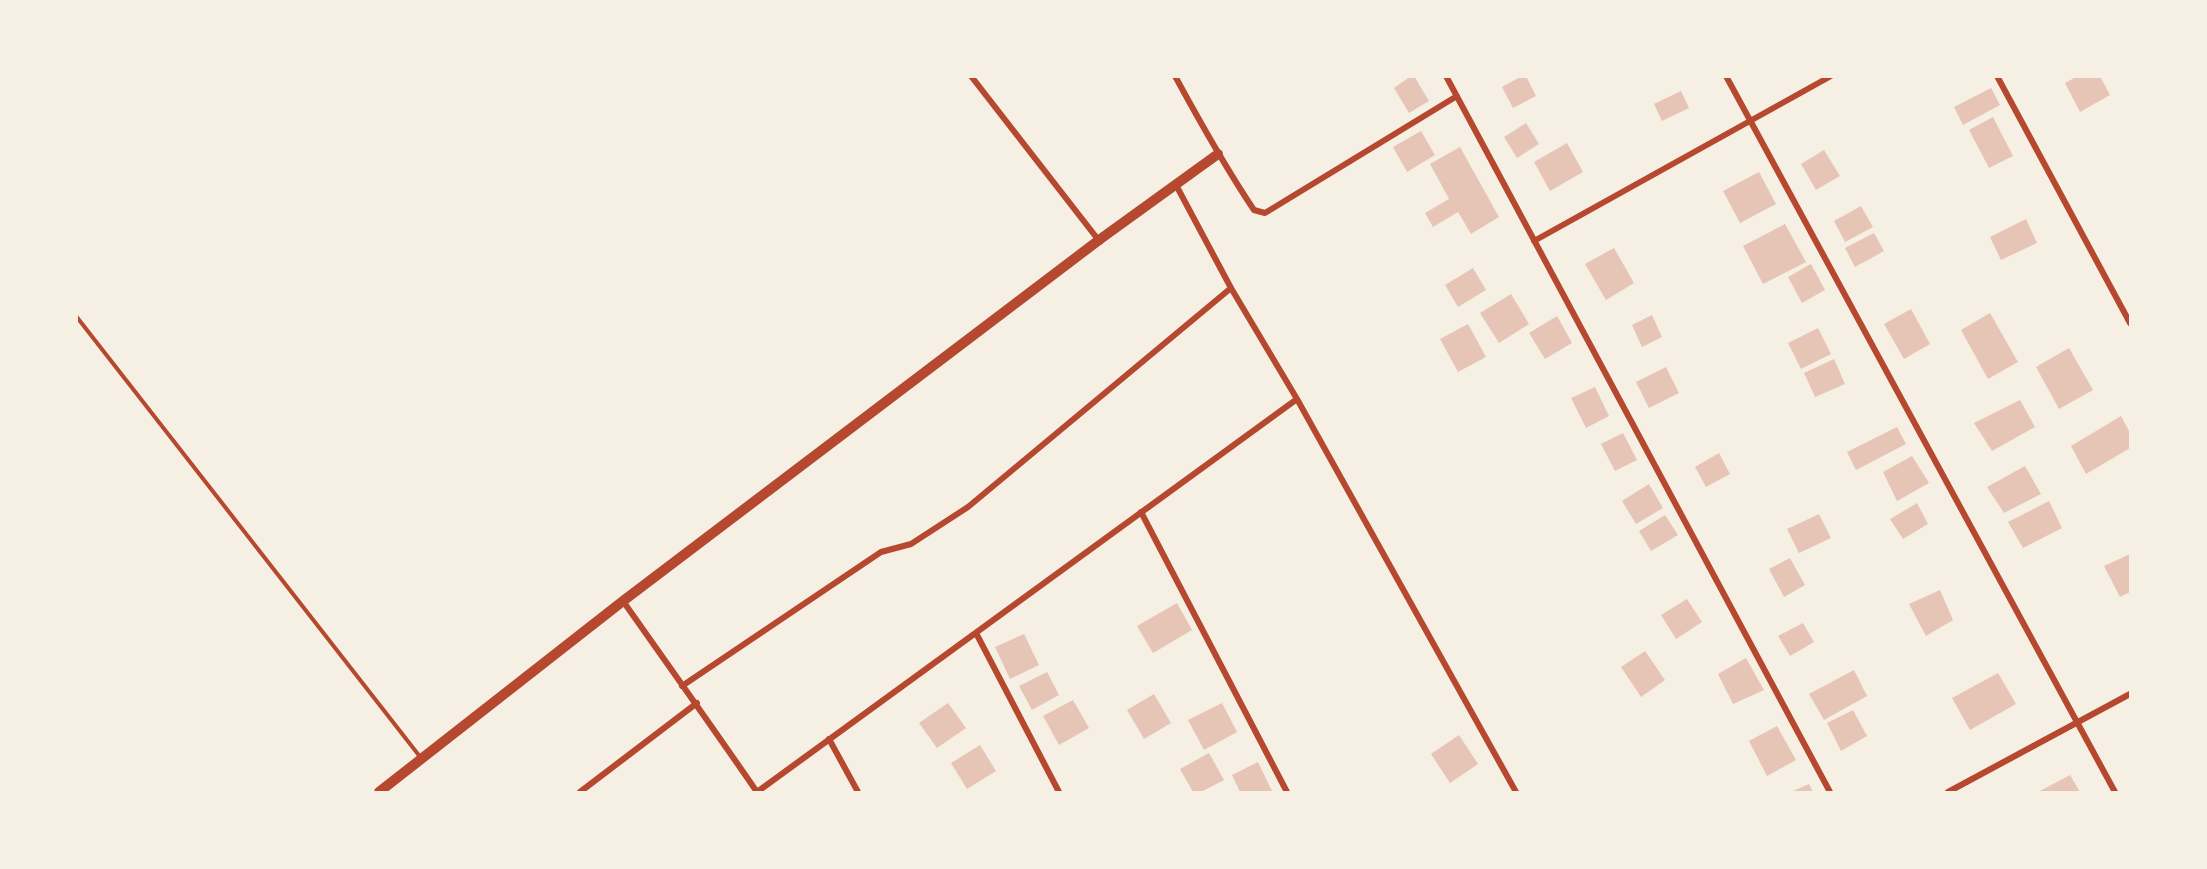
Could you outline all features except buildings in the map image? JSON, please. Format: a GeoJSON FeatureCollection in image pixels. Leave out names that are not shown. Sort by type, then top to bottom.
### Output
{"type":"FeatureCollection","features":[{"type":"Feature","properties":{"kind":"main road"},"geometry":{"type":"LineString","coordinates":[[379,792],[1100,242],[1219,156]]}},
{"type":"Feature","properties":{"kind":"main road"},"geometry":{"type":"LineString","coordinates":[[386,792],[624,603]]}},
{"type":"Feature","properties":{"kind":"street"},"geometry":{"type":"LineString","coordinates":[[971,76],[1100,242]]}},
{"type":"Feature","properties":{"kind":"street"},"geometry":{"type":"LineString","coordinates":[[1175,76],[1219,156],[1246,199],[1254,210],[1265,213],[1457,96]]}},
{"type":"Feature","properties":{"kind":"street"},"geometry":{"type":"LineString","coordinates":[[1446,76],[1830,792]]}},
{"type":"Feature","properties":{"kind":"street"},"geometry":{"type":"LineString","coordinates":[[1726,76],[2115,792]]}},
{"type":"Feature","properties":{"kind":"street"},"geometry":{"type":"LineString","coordinates":[[1534,241],[1831,76]]}},
{"type":"Feature","properties":{"kind":"street"},"geometry":{"type":"LineString","coordinates":[[1997,76],[2130,323]]}},
{"type":"Feature","properties":{"kind":"street"},"geometry":{"type":"LineString","coordinates":[[1177,187],[1231,288],[1297,399],[1516,792]]}},
{"type":"Feature","properties":{"kind":"street"},"geometry":{"type":"LineString","coordinates":[[682,686],[881,552],[911,544],[968,507],[1231,288]]}},
{"type":"Feature","properties":{"kind":"street"},"geometry":{"type":"LineString","coordinates":[[624,603],[682,686],[697,703],[757,792],[1297,399]]}},
{"type":"Feature","properties":{"kind":"street"},"geometry":{"type":"LineString","coordinates":[[1141,512],[1287,792]]}},
{"type":"Feature","properties":{"kind":"street"},"geometry":{"type":"LineString","coordinates":[[976,633],[1059,792]]}},
{"type":"Feature","properties":{"kind":"street"},"geometry":{"type":"LineString","coordinates":[[1948,792],[2130,693]]}},
{"type":"Feature","properties":{"kind":"street"},"geometry":{"type":"LineString","coordinates":[[580,792],[697,703]]}},
{"type":"Feature","properties":{"kind":"street"},"geometry":{"type":"LineString","coordinates":[[830,739],[858,792]]}},
{"type":"Feature","properties":{"kind":"lane"},"geometry":{"type":"LineString","coordinates":[[76,316],[422,759]]}}]}
